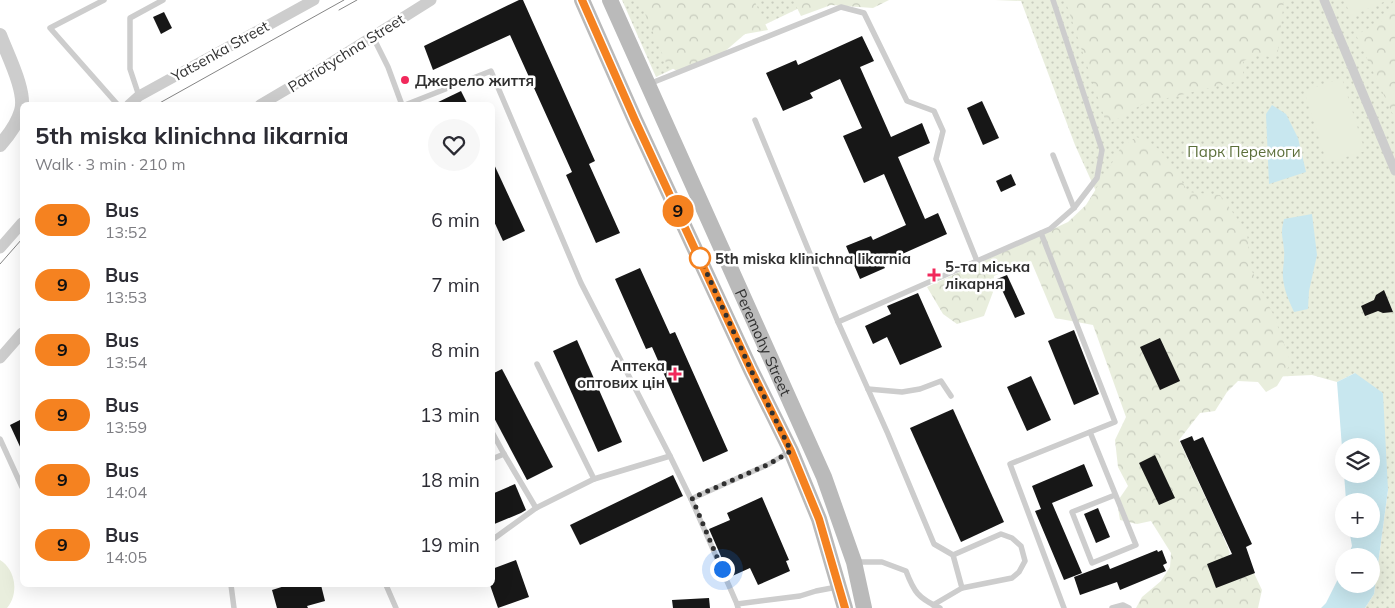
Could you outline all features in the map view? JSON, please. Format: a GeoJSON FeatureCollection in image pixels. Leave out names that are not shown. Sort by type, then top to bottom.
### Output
{"type":"FeatureCollection","features":[{"type":"Feature","properties":{"kind":"main road","name":"Peremohy Street"},"geometry":{"type":"LineString","coordinates":[[582,0],[631,111],[751,370],[791,451],[819,519],[840,587],[844,608]]}},
{"type":"Feature","properties":{"kind":"main road","name":"Peremohy Street"},"geometry":{"type":"LineString","coordinates":[[610,0],[824,478],[854,562],[864,608]]}},
{"type":"Feature","properties":{"kind":"main road"},"geometry":{"type":"LineString","coordinates":[[631,111],[655,100]]}},
{"type":"Feature","properties":{"kind":"street","name":"Yatsenka Street"},"geometry":{"type":"LineString","coordinates":[[132,102],[139,96],[314,0]]}},
{"type":"Feature","properties":{"kind":"street","name":"Patriotychna Street"},"geometry":{"type":"LineString","coordinates":[[265,102],[431,0]]}},
{"type":"Feature","properties":{"kind":"street"},"geometry":{"type":"LineString","coordinates":[[1324,0],[1395,171]]}},
{"type":"Feature","properties":{"kind":"street"},"geometry":{"type":"LineString","coordinates":[[0,35],[21,89],[22,102]]}},
{"type":"Feature","properties":{"kind":"street"},"geometry":{"type":"LineString","coordinates":[[0,145],[11,131],[20,114]]}},
{"type":"Feature","properties":{"kind":"street"},"geometry":{"type":"LineString","coordinates":[[0,248],[20,225]]}},
{"type":"Feature","properties":{"kind":"street"},"geometry":{"type":"LineString","coordinates":[[0,358],[20,335]]}},
{"type":"Feature","properties":{"kind":"lane"},"geometry":{"type":"LineString","coordinates":[[104,0],[50,28],[115,102]]}},
{"type":"Feature","properties":{"kind":"lane"},"geometry":{"type":"LineString","coordinates":[[139,96],[130,69],[130,18],[163,0]]}},
{"type":"Feature","properties":{"kind":"lane"},"geometry":{"type":"LineString","coordinates":[[838,322],[1050,229],[1074,208],[1097,178],[1102,150],[1053,0]]}},
{"type":"Feature","properties":{"kind":"lane"},"geometry":{"type":"LineString","coordinates":[[648,84],[841,7],[864,13],[907,101],[934,111],[943,131],[936,159],[977,261]]}},
{"type":"Feature","properties":{"kind":"lane"},"geometry":{"type":"LineString","coordinates":[[372,37],[388,67],[402,102]]}},
{"type":"Feature","properties":{"kind":"lane"},"geometry":{"type":"LineString","coordinates":[[420,102],[491,71],[581,283],[692,498],[737,606],[800,596],[840,587]]}},
{"type":"Feature","properties":{"kind":"lane"},"geometry":{"type":"LineString","coordinates":[[755,120],[838,322],[934,544],[953,555],[962,588]]}},
{"type":"Feature","properties":{"kind":"lane"},"geometry":{"type":"LineString","coordinates":[[1053,155],[1074,208]]}},
{"type":"Feature","properties":{"kind":"lane"},"geometry":{"type":"LineString","coordinates":[[1041,233],[1115,422],[1010,464],[1064,608]]}},
{"type":"Feature","properties":{"kind":"lane"},"geometry":{"type":"LineString","coordinates":[[537,364],[594,479]]}},
{"type":"Feature","properties":{"kind":"lane"},"geometry":{"type":"LineString","coordinates":[[868,389],[902,392],[920,389],[941,381],[951,396]]}},
{"type":"Feature","properties":{"kind":"lane"},"geometry":{"type":"LineString","coordinates":[[1090,432],[1136,545],[1092,563],[1072,512],[1115,495]]}},
{"type":"Feature","properties":{"kind":"lane"},"geometry":{"type":"LineString","coordinates":[[495,438],[536,508]]}},
{"type":"Feature","properties":{"kind":"lane"},"geometry":{"type":"LineString","coordinates":[[0,439],[20,483]]}},
{"type":"Feature","properties":{"kind":"lane"},"geometry":{"type":"LineString","coordinates":[[692,498],[769,464],[791,451]]}},
{"type":"Feature","properties":{"kind":"lane"},"geometry":{"type":"LineString","coordinates":[[495,458],[504,454]]}},
{"type":"Feature","properties":{"kind":"lane"},"geometry":{"type":"LineString","coordinates":[[495,538],[536,508],[594,479],[670,456]]}},
{"type":"Feature","properties":{"kind":"lane"},"geometry":{"type":"LineString","coordinates":[[933,605],[962,588],[1012,578],[1019,572],[1024,561],[1021,546],[1012,538],[1002,534],[953,555]]}},
{"type":"Feature","properties":{"kind":"lane"},"geometry":{"type":"LineString","coordinates":[[854,562],[882,562],[906,571],[912,586],[921,598],[940,608]]}},
{"type":"Feature","properties":{"kind":"lane"},"geometry":{"type":"LineString","coordinates":[[231,587],[234,608]]}},
{"type":"Feature","properties":{"kind":"lane"},"geometry":{"type":"LineString","coordinates":[[387,587],[396,608]]}},
{"type":"Feature","properties":{"kind":"lane"},"geometry":{"type":"LineString","coordinates":[[1112,608],[1123,605],[1129,608]]}},
{"type":"Feature","properties":{"kind":"green space"},"geometry":{"type":"Polygon","coordinates":[[[622,0],[816,0],[656,77],[622,0]]]}},
{"type":"Feature","properties":{"kind":"green space"},"geometry":{"type":"Polygon","coordinates":[[[639,0],[754,0],[768,30],[745,34],[716,59],[677,71],[667,65],[639,0]]]}},
{"type":"Feature","properties":{"kind":"green space"},"geometry":{"type":"Polygon","coordinates":[[[793,0],[889,0],[873,8],[831,5],[801,16],[793,0]]]}},
{"type":"Feature","properties":{"kind":"green space","name":"Парк Перемоги"},"geometry":{"type":"Polygon","coordinates":[[[995,0],[1395,0],[1395,608],[1365,608],[1374,593],[1380,593],[1380,549],[1388,490],[1380,462],[1380,438],[1373,438],[1355,373],[1337,382],[1312,375],[1182,381],[1075,145],[1021,1],[995,0]]]}},
{"type":"Feature","properties":{"kind":"green space"},"geometry":{"type":"Polygon","coordinates":[[[1065,0],[1284,0],[1278,51],[1271,58],[1262,54],[1243,61],[1243,80],[1143,104],[1107,125],[1065,0]]]}},
{"type":"Feature","properties":{"kind":"green space"},"geometry":{"type":"Polygon","coordinates":[[[1344,0],[1386,0],[1386,1],[1351,16],[1344,0]]]}},
{"type":"Feature","properties":{"kind":"green space"},"geometry":{"type":"Polygon","coordinates":[[[1394,0],[1395,119],[1356,35],[1382,21],[1394,0]]]}},
{"type":"Feature","properties":{"kind":"green space"},"geometry":{"type":"Polygon","coordinates":[[[1342,78],[1365,151],[1327,163],[1304,91],[1342,78]]]}},
{"type":"Feature","properties":{"kind":"green space"},"geometry":{"type":"Polygon","coordinates":[[[1136,137],[1154,145],[1168,159],[1188,192],[1220,195],[1247,232],[1250,267],[1274,316],[1291,363],[1277,386],[1266,392],[1258,382],[1238,381],[1227,392],[1215,411],[1200,413],[1179,440],[1230,553],[1221,567],[1252,569],[1262,590],[1258,608],[1136,608],[1142,597],[1161,581],[1170,567],[1171,553],[1151,521],[1137,524],[1120,520],[1117,502],[1128,486],[1118,467],[1115,440],[1126,417],[1093,325],[1055,318],[1031,261],[994,276],[993,292],[984,316],[957,324],[943,314],[927,287],[1068,222],[1086,205],[1120,149],[1136,137]]]}},
{"type":"Feature","properties":{"kind":"green space"},"geometry":{"type":"Polygon","coordinates":[[[0,560],[10,570],[14,582],[13,596],[7,608],[0,608],[0,560]]]}},
{"type":"Feature","properties":{"kind":"water"},"geometry":{"type":"Polygon","coordinates":[[[1272,105],[1286,114],[1298,138],[1306,172],[1269,184],[1266,114],[1272,105]]]}},
{"type":"Feature","properties":{"kind":"water"},"geometry":{"type":"Polygon","coordinates":[[[1312,214],[1317,255],[1309,291],[1308,309],[1294,312],[1287,295],[1283,275],[1283,224],[1284,219],[1312,214]]]}},
{"type":"Feature","properties":{"kind":"water"},"geometry":{"type":"Polygon","coordinates":[[[1355,373],[1383,393],[1388,490],[1380,549],[1351,548],[1351,538],[1380,538],[1380,493],[1345,493],[1345,483],[1380,483],[1380,438],[1341,438],[1337,382],[1355,373]]]}},
{"type":"Feature","properties":{"kind":"water"},"geometry":{"type":"Polygon","coordinates":[[[1335,585],[1335,593],[1374,593],[1365,608],[1321,608],[1326,603],[1335,585]]]}},
{"type":"Feature","properties":{"kind":"building"},"geometry":{"type":"Polygon","coordinates":[[[519,0],[523,0],[595,161],[589,164],[620,233],[596,243],[566,175],[572,172],[510,35],[433,70],[424,46],[519,0]]]}},
{"type":"Feature","properties":{"kind":"building"},"geometry":{"type":"Polygon","coordinates":[[[164,12],[172,28],[161,34],[153,17],[164,12]]]}},
{"type":"Feature","properties":{"kind":"building"},"geometry":{"type":"Polygon","coordinates":[[[862,36],[874,61],[860,67],[891,137],[922,123],[930,143],[898,157],[925,219],[938,213],[947,234],[882,263],[885,268],[860,279],[846,246],[871,236],[873,240],[906,225],[884,174],[864,183],[843,136],[862,128],[840,79],[810,93],[813,98],[783,111],[766,73],[796,60],[798,65],[862,36]]]}},
{"type":"Feature","properties":{"kind":"building"},"geometry":{"type":"Polygon","coordinates":[[[461,91],[466,102],[438,102],[461,91]]]}},
{"type":"Feature","properties":{"kind":"building"},"geometry":{"type":"Polygon","coordinates":[[[982,101],[999,138],[983,145],[967,108],[982,101]]]}},
{"type":"Feature","properties":{"kind":"building"},"geometry":{"type":"Polygon","coordinates":[[[495,166],[525,231],[503,241],[495,224],[495,166]]]}},
{"type":"Feature","properties":{"kind":"building"},"geometry":{"type":"Polygon","coordinates":[[[1011,174],[1016,185],[1001,192],[996,181],[1011,174]]]}},
{"type":"Feature","properties":{"kind":"building"},"geometry":{"type":"Polygon","coordinates":[[[640,268],[670,334],[675,332],[728,451],[703,462],[652,347],[646,349],[615,279],[640,268]]]}},
{"type":"Feature","properties":{"kind":"building"},"geometry":{"type":"Polygon","coordinates":[[[1007,275],[1025,314],[1015,318],[997,279],[1007,275]]]}},
{"type":"Feature","properties":{"kind":"building"},"geometry":{"type":"Polygon","coordinates":[[[1384,290],[1393,312],[1383,313],[1378,311],[1365,316],[1361,306],[1374,300],[1376,295],[1384,290]]]}},
{"type":"Feature","properties":{"kind":"building"},"geometry":{"type":"Polygon","coordinates":[[[918,293],[942,347],[900,365],[887,337],[873,344],[865,326],[891,314],[887,306],[918,293]]]}},
{"type":"Feature","properties":{"kind":"building"},"geometry":{"type":"Polygon","coordinates":[[[1074,330],[1099,394],[1074,405],[1048,341],[1074,330]]]}},
{"type":"Feature","properties":{"kind":"building"},"geometry":{"type":"Polygon","coordinates":[[[1160,338],[1180,381],[1160,390],[1140,347],[1160,338]]]}},
{"type":"Feature","properties":{"kind":"building"},"geometry":{"type":"Polygon","coordinates":[[[577,340],[622,442],[598,452],[553,351],[577,340]]]}},
{"type":"Feature","properties":{"kind":"building"},"geometry":{"type":"Polygon","coordinates":[[[502,369],[553,467],[527,480],[495,420],[495,372],[502,369]]]}},
{"type":"Feature","properties":{"kind":"building"},"geometry":{"type":"Polygon","coordinates":[[[1031,376],[1051,420],[1027,431],[1007,387],[1031,376]]]}},
{"type":"Feature","properties":{"kind":"building"},"geometry":{"type":"Polygon","coordinates":[[[953,409],[1004,522],[961,542],[910,428],[953,409]]]}},
{"type":"Feature","properties":{"kind":"building"},"geometry":{"type":"Polygon","coordinates":[[[20,420],[20,447],[10,425],[20,420]]]}},
{"type":"Feature","properties":{"kind":"building"},"geometry":{"type":"Polygon","coordinates":[[[1192,436],[1194,441],[1203,437],[1252,544],[1246,547],[1255,573],[1216,588],[1207,564],[1232,554],[1180,441],[1192,436]]]}},
{"type":"Feature","properties":{"kind":"building"},"geometry":{"type":"Polygon","coordinates":[[[1155,455],[1175,498],[1159,505],[1139,463],[1155,455]]]}},
{"type":"Feature","properties":{"kind":"building"},"geometry":{"type":"Polygon","coordinates":[[[1084,464],[1093,486],[1052,503],[1082,573],[1064,580],[1035,511],[1041,509],[1032,486],[1084,464]]]}},
{"type":"Feature","properties":{"kind":"building"},"geometry":{"type":"Polygon","coordinates":[[[673,475],[683,496],[580,545],[570,525],[673,475]]]}},
{"type":"Feature","properties":{"kind":"building"},"geometry":{"type":"Polygon","coordinates":[[[515,484],[526,510],[495,524],[495,493],[515,484]]]}},
{"type":"Feature","properties":{"kind":"building"},"geometry":{"type":"Polygon","coordinates":[[[762,497],[789,560],[786,561],[790,571],[758,585],[750,568],[730,577],[709,529],[730,520],[727,513],[762,497]]]}},
{"type":"Feature","properties":{"kind":"building"},"geometry":{"type":"Polygon","coordinates":[[[1098,508],[1110,537],[1096,543],[1084,514],[1098,508]]]}},
{"type":"Feature","properties":{"kind":"building"},"geometry":{"type":"Polygon","coordinates":[[[1157,550],[1158,552],[1162,550],[1167,563],[1163,565],[1166,571],[1120,590],[1117,582],[1080,595],[1074,577],[1108,564],[1110,569],[1157,550]]]}},
{"type":"Feature","properties":{"kind":"building"},"geometry":{"type":"Polygon","coordinates":[[[516,560],[529,597],[498,608],[491,587],[495,587],[495,568],[516,560]]]}},
{"type":"Feature","properties":{"kind":"building"},"geometry":{"type":"Polygon","coordinates":[[[282,587],[322,587],[325,601],[307,606],[308,608],[277,608],[272,590],[282,587]]]}},
{"type":"Feature","properties":{"kind":"building"},"geometry":{"type":"Polygon","coordinates":[[[709,598],[710,608],[673,608],[672,600],[709,598]]]}},
{"type":"Feature","properties":{"kind":"tram line"},"geometry":{"type":"LineString","coordinates":[[161,102],[344,0]]}},
{"type":"Feature","properties":{"kind":"tram line"},"geometry":{"type":"LineString","coordinates":[[339,10],[357,0]]}},
{"type":"Feature","properties":{"kind":"tram line"},"geometry":{"type":"LineString","coordinates":[[0,264],[20,241]]}},
{"type":"Feature","properties":{"kind":"bus line","name":"9"},"geometry":{"type":"LineString","coordinates":[[582,0],[635,120],[751,370],[791,451],[819,519],[845,608]]}},
{"type":"Feature","properties":{"kind":"place","name":"Джерело життя"},"geometry":{"type":"Point","coordinates":[405,80]}},
{"type":"Feature","properties":{"kind":"place","name":"5th miska klinichna likarnia"},"geometry":{"type":"Point","coordinates":[700,258]}},
{"type":"Feature","properties":{"kind":"place","name":"5-та міська лікарня"},"geometry":{"type":"Point","coordinates":[934,275]}},
{"type":"Feature","properties":{"kind":"place","name":"Аптека оптових цін"},"geometry":{"type":"Point","coordinates":[675,374]}},
{"type":"Feature","properties":{"kind":"route"},"geometry":{"type":"LineString","coordinates":[[700,258],[751,370],[791,451],[769,464],[692,498],[722,569]]}}]}
